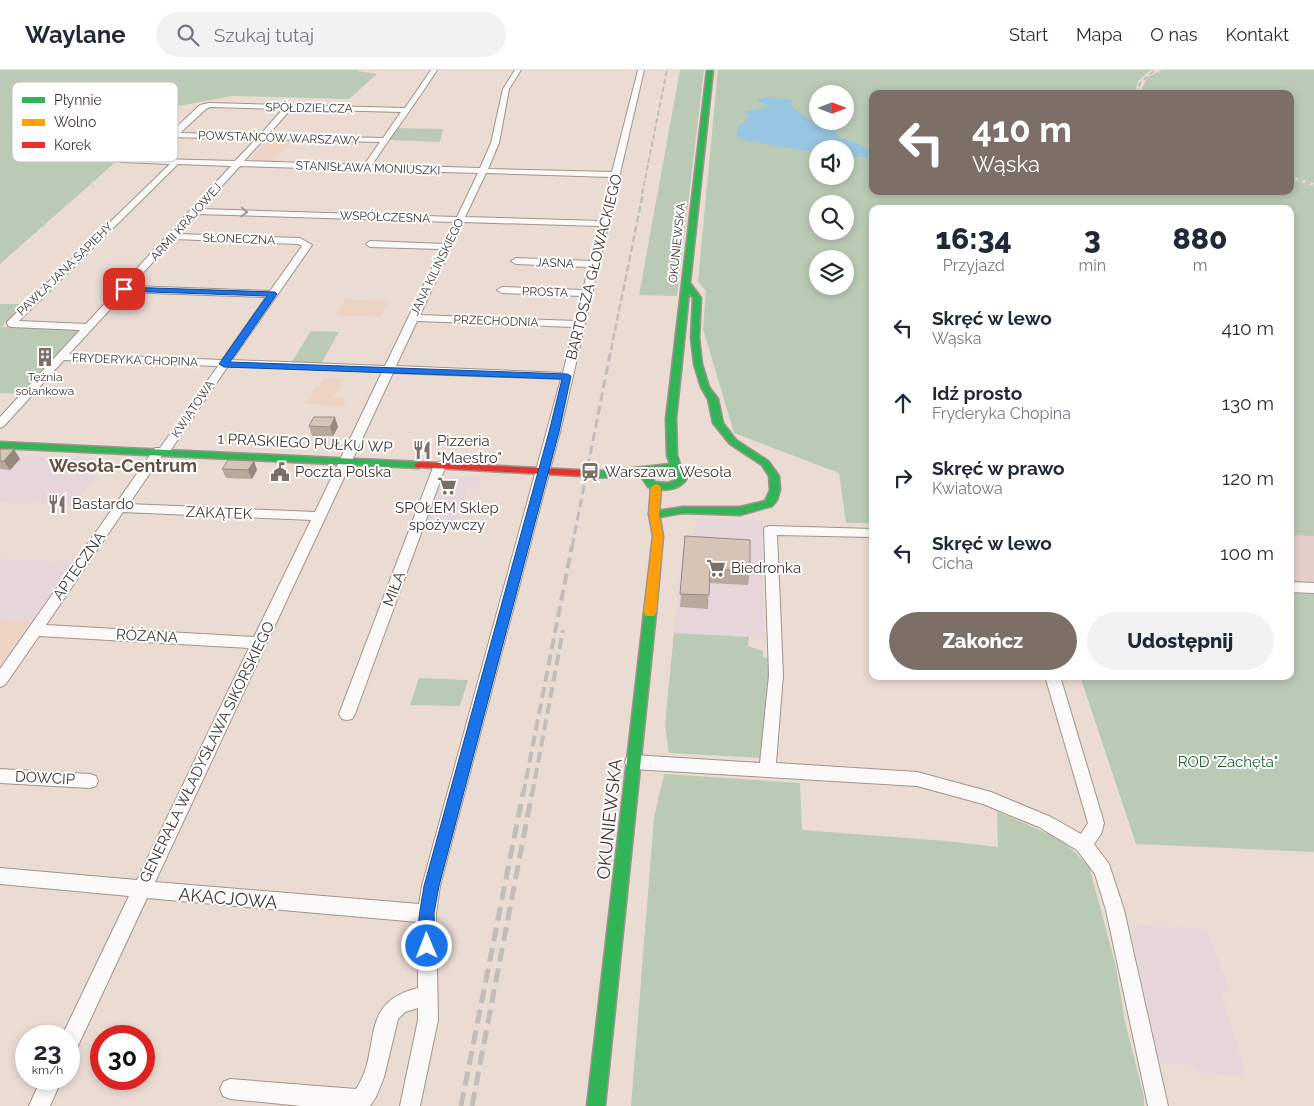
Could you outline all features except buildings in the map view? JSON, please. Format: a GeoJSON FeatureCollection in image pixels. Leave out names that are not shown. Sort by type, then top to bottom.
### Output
{"type":"FeatureCollection","features":[{"type":"Feature","properties":{"kind":"main road","name":"OKUNIEWSKA"},"geometry":{"type":"LineString","coordinates":[[596,1106],[658,536],[671,499],[682,476],[676,468],[672,455],[671,419],[710,70]]}},
{"type":"Feature","properties":{"kind":"main road"},"geometry":{"type":"LineString","coordinates":[[676,468],[663,466],[652,477],[665,488],[671,499],[712,510],[740,511],[753,509],[772,500],[775,490],[774,476],[765,464],[733,442],[724,434],[718,423],[713,399],[705,387],[698,364],[695,338],[697,298],[686,283]]}},
{"type":"Feature","properties":{"kind":"main road","name":"OKUNIEWSKA"},"geometry":{"type":"LineString","coordinates":[[658,536],[654,514],[652,477],[671,419]]}},
{"type":"Feature","properties":{"kind":"main road","name":"1 PRASKIEGO PUŁKU WP"},"geometry":{"type":"LineString","coordinates":[[0,445],[346,460],[652,477]]}},
{"type":"Feature","properties":{"kind":"main road"},"geometry":{"type":"LineString","coordinates":[[654,514],[671,499]]}},
{"type":"Feature","properties":{"kind":"street"},"geometry":{"type":"LineString","coordinates":[[366,168],[434,70]]}},
{"type":"Feature","properties":{"kind":"street","name":"JANA KILIŃSKIEGO"},"geometry":{"type":"LineString","coordinates":[[346,460],[495,143],[506,90],[518,70]]}},
{"type":"Feature","properties":{"kind":"street","name":"BARTOSZA GŁOWACKIEGO"},"geometry":{"type":"LineString","coordinates":[[410,1106],[428,1020],[427,913],[431,886],[544,470],[641,70]]}},
{"type":"Feature","properties":{"kind":"street","name":"SPÓŁDZIELCZA"},"geometry":{"type":"LineString","coordinates":[[178,130],[203,108],[212,105],[407,110]]}},
{"type":"Feature","properties":{"kind":"street","name":"ARMII KRAJOWEJ"},"geometry":{"type":"LineString","coordinates":[[0,424],[289,107]]}},
{"type":"Feature","properties":{"kind":"street","name":"POWSTAŃCÓW WARSZAWY"},"geometry":{"type":"LineString","coordinates":[[178,135],[386,140]]}},
{"type":"Feature","properties":{"kind":"street","name":"STANISŁAWA MONIUSZKI"},"geometry":{"type":"LineString","coordinates":[[176,162],[616,176]]}},
{"type":"Feature","properties":{"kind":"street","name":"PAWŁA JANA SAPIEHY"},"geometry":{"type":"LineString","coordinates":[[89,327],[12,324],[12,322],[176,162]]}},
{"type":"Feature","properties":{"kind":"street","name":"WSPÓŁCZESNA"},"geometry":{"type":"LineString","coordinates":[[196,211],[605,224]]}},
{"type":"Feature","properties":{"kind":"street","name":"SŁONECZNA"},"geometry":{"type":"LineString","coordinates":[[173,236],[306,242]]}},
{"type":"Feature","properties":{"kind":"street","name":"KWIATOWA"},"geometry":{"type":"LineString","coordinates":[[162,451],[273,294],[306,246],[306,242]]}},
{"type":"Feature","properties":{"kind":"street"},"geometry":{"type":"LineString","coordinates":[[370,244],[447,247]]}},
{"type":"Feature","properties":{"kind":"street","name":"JASNA"},"geometry":{"type":"LineString","coordinates":[[516,261],[595,264]]}},
{"type":"Feature","properties":{"kind":"street"},"geometry":{"type":"LineString","coordinates":[[124,289],[273,294]]}},
{"type":"Feature","properties":{"kind":"street","name":"PROSTA"},"geometry":{"type":"LineString","coordinates":[[502,290],[587,293]]}},
{"type":"Feature","properties":{"kind":"street","name":"PRZECHODNIA"},"geometry":{"type":"LineString","coordinates":[[412,318],[580,324]]}},
{"type":"Feature","properties":{"kind":"street","name":"FRYDERYKA CHOPINA"},"geometry":{"type":"LineString","coordinates":[[62,357],[567,376]]}},
{"type":"Feature","properties":{"kind":"street","name":"APTECZNA"},"geometry":{"type":"LineString","coordinates":[[0,681],[119,508],[162,451]]}},
{"type":"Feature","properties":{"kind":"street","name":"GENERAŁA WŁADYSŁAWA SIKORSKIEGO"},"geometry":{"type":"LineString","coordinates":[[77,1025],[346,460]]}},
{"type":"Feature","properties":{"kind":"street","name":"MIŁA"},"geometry":{"type":"LineString","coordinates":[[347,714],[440,465]]}},
{"type":"Feature","properties":{"kind":"street","name":"ZAKĄTEK"},"geometry":{"type":"LineString","coordinates":[[119,508],[319,516]]}},
{"type":"Feature","properties":{"kind":"street"},"geometry":{"type":"LineString","coordinates":[[767,770],[776,675],[770,530],[869,533]]}},
{"type":"Feature","properties":{"kind":"street"},"geometry":{"type":"LineString","coordinates":[[1294,587],[1314,588]]}},
{"type":"Feature","properties":{"kind":"street","name":"RÓŻANA"},"geometry":{"type":"LineString","coordinates":[[35,630],[260,642]]}},
{"type":"Feature","properties":{"kind":"street"},"geometry":{"type":"LineString","coordinates":[[1053,680],[1096,823],[1095,829],[1082,844]]}},
{"type":"Feature","properties":{"kind":"street"},"geometry":{"type":"LineString","coordinates":[[632,762],[917,779],[985,797],[1019,809],[1061,830],[1082,844],[1097,860],[1102,870],[1115,910],[1158,1106]]}},
{"type":"Feature","properties":{"kind":"street","name":"DOWCIP"},"geometry":{"type":"LineString","coordinates":[[0,776],[90,781]]}},
{"type":"Feature","properties":{"kind":"street","name":"AKACJOWA"},"geometry":{"type":"LineString","coordinates":[[0,876],[404,913],[427,913]]}},
{"type":"Feature","properties":{"kind":"street"},"geometry":{"type":"LineString","coordinates":[[230,1089],[357,1100],[362,1098],[371,1085],[386,1025],[392,1010],[397,1005],[409,1000],[428,996]]}},
{"type":"Feature","properties":{"kind":"street"},"geometry":{"type":"LineString","coordinates":[[39,1106],[47,1090]]}},
{"type":"Feature","properties":{"kind":"shaded area"},"geometry":{"type":"Polygon","coordinates":[[[267,140],[292,140],[273,162],[249,160],[267,140]]]}},
{"type":"Feature","properties":{"kind":"shaded area"},"geometry":{"type":"Polygon","coordinates":[[[345,299],[389,301],[381,317],[336,315],[345,299]]]}},
{"type":"Feature","properties":{"kind":"shaded area"},"geometry":{"type":"Polygon","coordinates":[[[325,378],[342,379],[339,384],[342,385],[333,397],[344,398],[346,400],[343,406],[306,404],[316,387],[319,387],[325,378]]]}},
{"type":"Feature","properties":{"kind":"shaded area"},"geometry":{"type":"Polygon","coordinates":[[[0,454],[107,460],[74,505],[65,505],[0,501],[0,454]]]}},
{"type":"Feature","properties":{"kind":"shaded area"},"geometry":{"type":"Polygon","coordinates":[[[456,476],[483,477],[478,490],[467,490],[456,523],[426,521],[441,480],[456,476]]]}},
{"type":"Feature","properties":{"kind":"shaded area"},"geometry":{"type":"Polygon","coordinates":[[[696,519],[763,520],[763,533],[761,534],[764,638],[674,633],[683,545],[695,530],[696,519]]]}},
{"type":"Feature","properties":{"kind":"shaded area"},"geometry":{"type":"Polygon","coordinates":[[[1294,535],[1314,536],[1314,585],[1294,584],[1294,535]]]}},
{"type":"Feature","properties":{"kind":"shaded area"},"geometry":{"type":"Polygon","coordinates":[[[0,558],[73,562],[31,621],[0,620],[0,558]]]}},
{"type":"Feature","properties":{"kind":"shaded area"},"geometry":{"type":"Polygon","coordinates":[[[0,620],[31,621],[0,666],[0,620]]]}},
{"type":"Feature","properties":{"kind":"shaded area"},"geometry":{"type":"Polygon","coordinates":[[[1130,924],[1207,929],[1230,992],[1221,992],[1247,1077],[1197,1073],[1191,1066],[1160,1063],[1130,924]]]}},
{"type":"Feature","properties":{"kind":"green space"},"geometry":{"type":"Polygon","coordinates":[[[0,70],[358,70],[377,74],[349,99],[232,96],[178,107],[178,82],[12,82],[12,162],[116,162],[0,264],[0,70]]]}},
{"type":"Feature","properties":{"kind":"green space"},"geometry":{"type":"Polygon","coordinates":[[[680,70],[704,70],[677,296],[639,295],[680,70]]]}},
{"type":"Feature","properties":{"kind":"green space"},"geometry":{"type":"Polygon","coordinates":[[[718,70],[1151,70],[1138,81],[1136,90],[869,90],[869,195],[1294,195],[1294,180],[1314,186],[1314,536],[1294,535],[1294,205],[869,205],[869,523],[846,523],[839,473],[734,433],[703,329],[706,291],[698,281],[718,70]]]}},
{"type":"Feature","properties":{"kind":"green space"},"geometry":{"type":"Polygon","coordinates":[[[1162,70],[1314,70],[1314,183],[1294,177],[1294,90],[1142,90],[1148,77],[1162,70]]]}},
{"type":"Feature","properties":{"kind":"green space"},"geometry":{"type":"Polygon","coordinates":[[[397,128],[443,129],[440,142],[389,140],[397,128]]]}},
{"type":"Feature","properties":{"kind":"green space"},"geometry":{"type":"Polygon","coordinates":[[[0,304],[25,304],[1,327],[79,330],[20,394],[0,393],[0,304]]]}},
{"type":"Feature","properties":{"kind":"green space"},"geometry":{"type":"Polygon","coordinates":[[[311,331],[339,332],[321,364],[291,363],[311,331]]]}},
{"type":"Feature","properties":{"kind":"green space","name":"ROD \"Zachęta\""},"geometry":{"type":"Polygon","coordinates":[[[1294,593],[1314,594],[1314,852],[1136,844],[1081,680],[1294,680],[1294,593]]]}},
{"type":"Feature","properties":{"kind":"green space"},"geometry":{"type":"Polygon","coordinates":[[[674,633],[749,637],[748,646],[763,651],[763,657],[769,659],[761,758],[669,753],[665,725],[674,633]]]}},
{"type":"Feature","properties":{"kind":"green space"},"geometry":{"type":"Polygon","coordinates":[[[419,678],[468,680],[460,706],[410,705],[419,678]]]}},
{"type":"Feature","properties":{"kind":"green space"},"geometry":{"type":"Polygon","coordinates":[[[664,774],[800,783],[802,830],[998,847],[997,811],[1062,840],[1089,866],[1116,967],[1125,1022],[1144,1097],[1144,1106],[631,1106],[654,818],[664,774]]]}},
{"type":"Feature","properties":{"kind":"water"},"geometry":{"type":"Polygon","coordinates":[[[767,97],[792,100],[791,106],[809,120],[809,130],[833,130],[838,136],[847,140],[809,140],[809,152],[747,141],[736,136],[738,127],[750,116],[744,112],[769,107],[757,100],[767,97]]]}},
{"type":"Feature","properties":{"kind":"water"},"geometry":{"type":"Polygon","coordinates":[[[854,143],[869,150],[867,157],[854,156],[854,143]]]}},
{"type":"Feature","properties":{"kind":"railway"},"geometry":{"type":"LineString","coordinates":[[642,194],[667,70]]}},
{"type":"Feature","properties":{"kind":"railway"},"geometry":{"type":"LineString","coordinates":[[1138,90],[1140,83],[1155,70]]}},
{"type":"Feature","properties":{"kind":"railway"},"geometry":{"type":"LineString","coordinates":[[1294,178],[1314,185]]}},
{"type":"Feature","properties":{"kind":"railway"},"geometry":{"type":"LineString","coordinates":[[611,350],[643,193]]}},
{"type":"Feature","properties":{"kind":"railway"},"geometry":{"type":"LineString","coordinates":[[572,547],[611,349]]}},
{"type":"Feature","properties":{"kind":"railway"},"geometry":{"type":"LineString","coordinates":[[523,795],[572,546]]}},
{"type":"Feature","properties":{"kind":"railway"},"geometry":{"type":"LineString","coordinates":[[532,795],[563,630]]}},
{"type":"Feature","properties":{"kind":"railway"},"geometry":{"type":"LineString","coordinates":[[461,1106],[523,793]]}},
{"type":"Feature","properties":{"kind":"railway"},"geometry":{"type":"LineString","coordinates":[[472,1106],[532,793]]}},
{"type":"Feature","properties":{"kind":"traffic: fast"},"geometry":{"type":"LineString","coordinates":[[676,468],[672,455],[671,419],[710,70]]}},
{"type":"Feature","properties":{"kind":"traffic: fast"},"geometry":{"type":"LineString","coordinates":[[654,514],[683,510],[740,511],[768,504],[772,500],[775,490],[774,476],[765,463],[733,442],[718,423],[713,399],[705,387],[698,364],[695,338],[697,298],[686,283]]}},
{"type":"Feature","properties":{"kind":"traffic: fast"},"geometry":{"type":"LineString","coordinates":[[0,445],[419,465]]}},
{"type":"Feature","properties":{"kind":"traffic: fast"},"geometry":{"type":"LineString","coordinates":[[667,466],[681,474],[680,482],[668,487],[652,485],[647,478],[650,472],[658,467],[667,466]]}},
{"type":"Feature","properties":{"kind":"traffic: fast"},"geometry":{"type":"LineString","coordinates":[[579,473],[607,474],[651,470]]}},
{"type":"Feature","properties":{"kind":"traffic: fast"},"geometry":{"type":"LineString","coordinates":[[596,1106],[650,613]]}},
{"type":"Feature","properties":{"kind":"traffic: slow"},"geometry":{"type":"LineString","coordinates":[[650,613],[658,536],[654,514],[656,487]]}},
{"type":"Feature","properties":{"kind":"traffic: jam"},"geometry":{"type":"LineString","coordinates":[[419,465],[579,473]]}},
{"type":"Feature","properties":{"kind":"place","name":"Tężnia solankowa"},"geometry":{"type":"Point","coordinates":[45,357]}},
{"type":"Feature","properties":{"kind":"place","name":"Pizzeria \"Maestro\""},"geometry":{"type":"Point","coordinates":[422,450]}},
{"type":"Feature","properties":{"kind":"place","name":"Poczta Polska"},"geometry":{"type":"Point","coordinates":[280,472]}},
{"type":"Feature","properties":{"kind":"place","name":"Warszawa Wesoła"},"geometry":{"type":"Point","coordinates":[590,472]}},
{"type":"Feature","properties":{"kind":"place","name":"SPOŁEM Sklep spożywczy"},"geometry":{"type":"Point","coordinates":[447,486]}},
{"type":"Feature","properties":{"kind":"place","name":"Bastardo"},"geometry":{"type":"Point","coordinates":[57,504]}},
{"type":"Feature","properties":{"kind":"place","name":"Biedronka"},"geometry":{"type":"Point","coordinates":[716,568]}},
{"type":"Feature","properties":{"kind":"district","name":"Wesoła-Centrum"},"geometry":{"type":"Point","coordinates":[123,465]}},
{"type":"Feature","properties":{"kind":"route"},"geometry":{"type":"LineString","coordinates":[[124,289],[273,294],[224,364],[567,376],[541,481],[431,886],[427,913],[427,946]]}}]}
